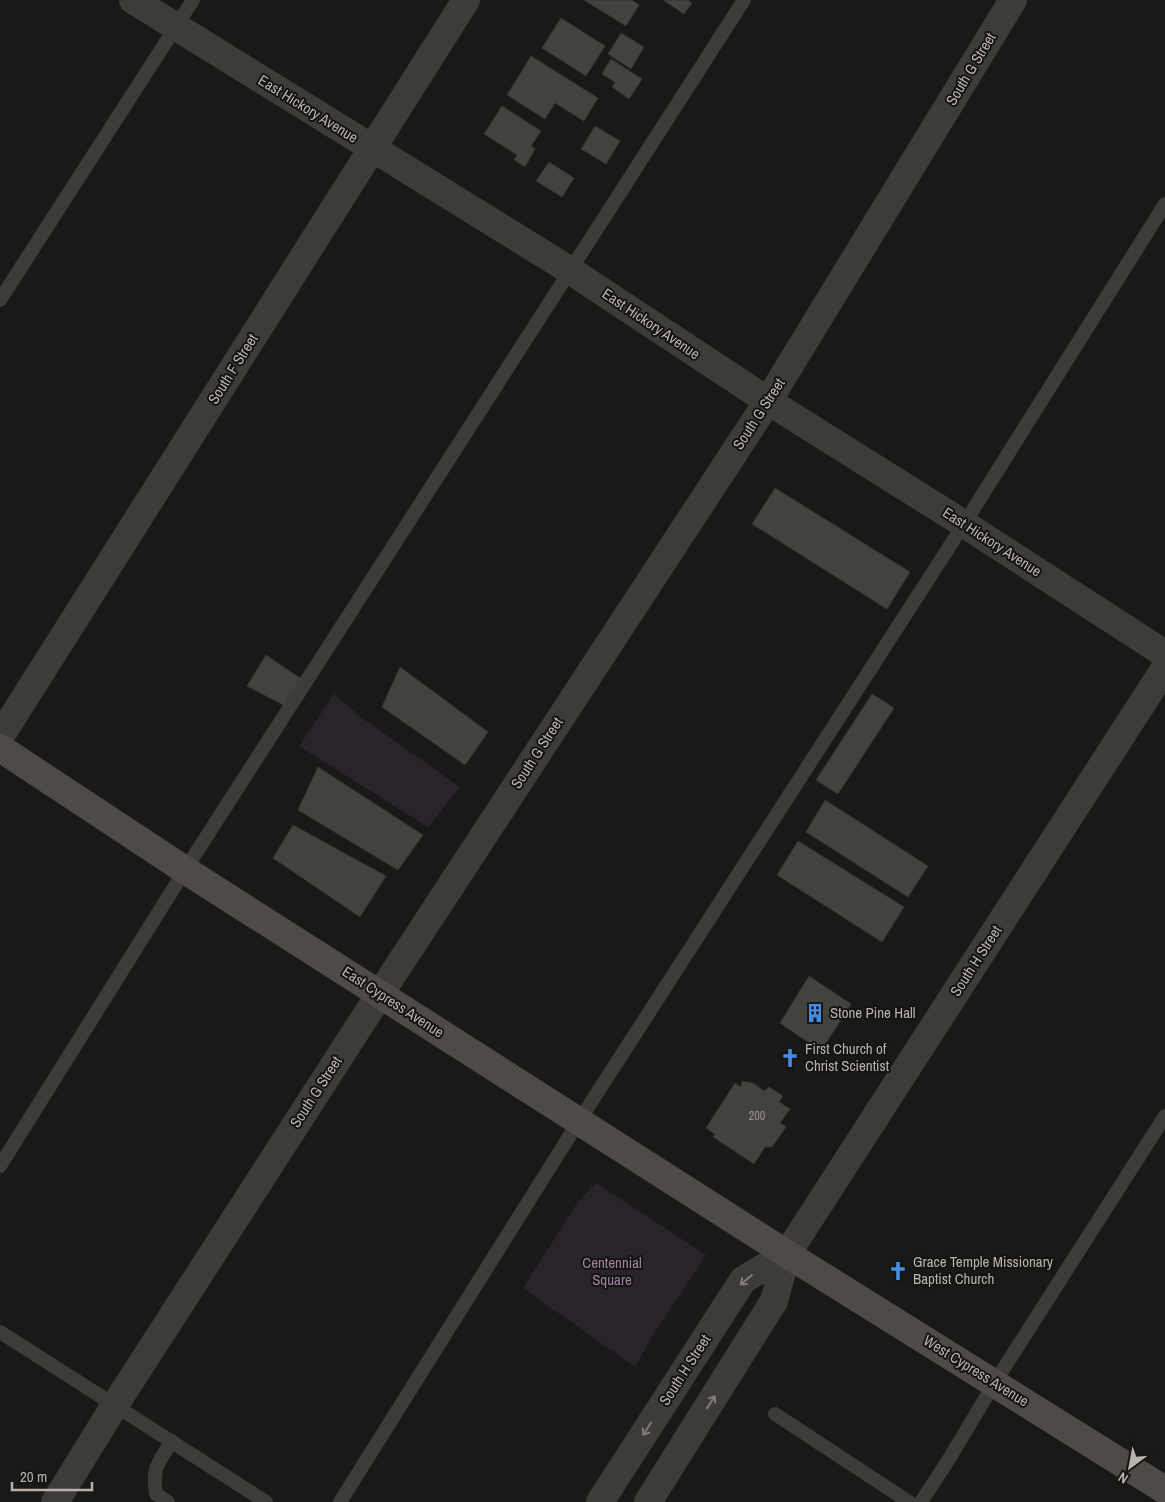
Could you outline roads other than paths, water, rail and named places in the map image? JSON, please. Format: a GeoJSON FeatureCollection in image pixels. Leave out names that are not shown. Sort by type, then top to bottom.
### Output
{"type":"FeatureCollection","features":[{"type":"Feature","properties":{"kind":"street","name":"East Hickory Avenue"},"geometry":{"type":"LineString","coordinates":[[133,0],[571,271],[768,401],[964,524],[1165,654]]}},
{"type":"Feature","properties":{"kind":"street","name":"South F Street"},"geometry":{"type":"LineString","coordinates":[[0,737],[466,0]]}},
{"type":"Feature","properties":{"kind":"street","name":"South G Street"},"geometry":{"type":"LineString","coordinates":[[54,1502],[380,994],[768,401],[1013,0]]}},
{"type":"Feature","properties":{"kind":"street","name":"South H Street"},"geometry":{"type":"LineString","coordinates":[[648,1502],[774,1301],[787,1254],[1165,668]]}},
{"type":"Feature","properties":{"kind":"street","name":"East Cypress Avenue"},"geometry":{"type":"LineString","coordinates":[[0,748],[185,870],[787,1254]]}},
{"type":"Feature","properties":{"kind":"street","name":"South H Street"},"geometry":{"type":"LineString","coordinates":[[600,1502],[743,1280],[787,1254]]}},
{"type":"Feature","properties":{"kind":"street","name":"West Cypress Avenue"},"geometry":{"type":"LineString","coordinates":[[787,1254],[995,1382],[1165,1490]]}},
{"type":"Feature","properties":{"kind":"lane"},"geometry":{"type":"LineString","coordinates":[[0,300],[193,0]]}},
{"type":"Feature","properties":{"kind":"lane"},"geometry":{"type":"LineString","coordinates":[[0,1166],[185,870],[744,0]]}},
{"type":"Feature","properties":{"kind":"lane"},"geometry":{"type":"LineString","coordinates":[[340,1502],[580,1121],[964,524],[1165,204]]}},
{"type":"Feature","properties":{"kind":"lane"},"geometry":{"type":"LineString","coordinates":[[921,1502],[995,1382],[1165,1116]]}},
{"type":"Feature","properties":{"kind":"lane"},"geometry":{"type":"LineString","coordinates":[[0,1332],[266,1502]]}},
{"type":"Feature","properties":{"kind":"lane"},"geometry":{"type":"LineString","coordinates":[[775,1414],[909,1502]]}},
{"type":"Feature","properties":{"kind":"lane"},"geometry":{"type":"LineString","coordinates":[[168,1502],[156,1494],[154,1481],[155,1468],[172,1441]]}},
{"type":"Feature","properties":{"kind":"place","name":"Stone Pine Hall"},"geometry":{"type":"Point","coordinates":[815,1013]}},
{"type":"Feature","properties":{"kind":"place","name":"First Church of Christ Scientist"},"geometry":{"type":"Point","coordinates":[790,1058]}},
{"type":"Feature","properties":{"kind":"place","name":"Grace Temple Missionary Baptist Church"},"geometry":{"type":"Point","coordinates":[898,1271]}},
{"type":"Feature","properties":{"kind":"park label","name":"Centennial Square"},"geometry":{"type":"Point","coordinates":[612,1272]}}]}
